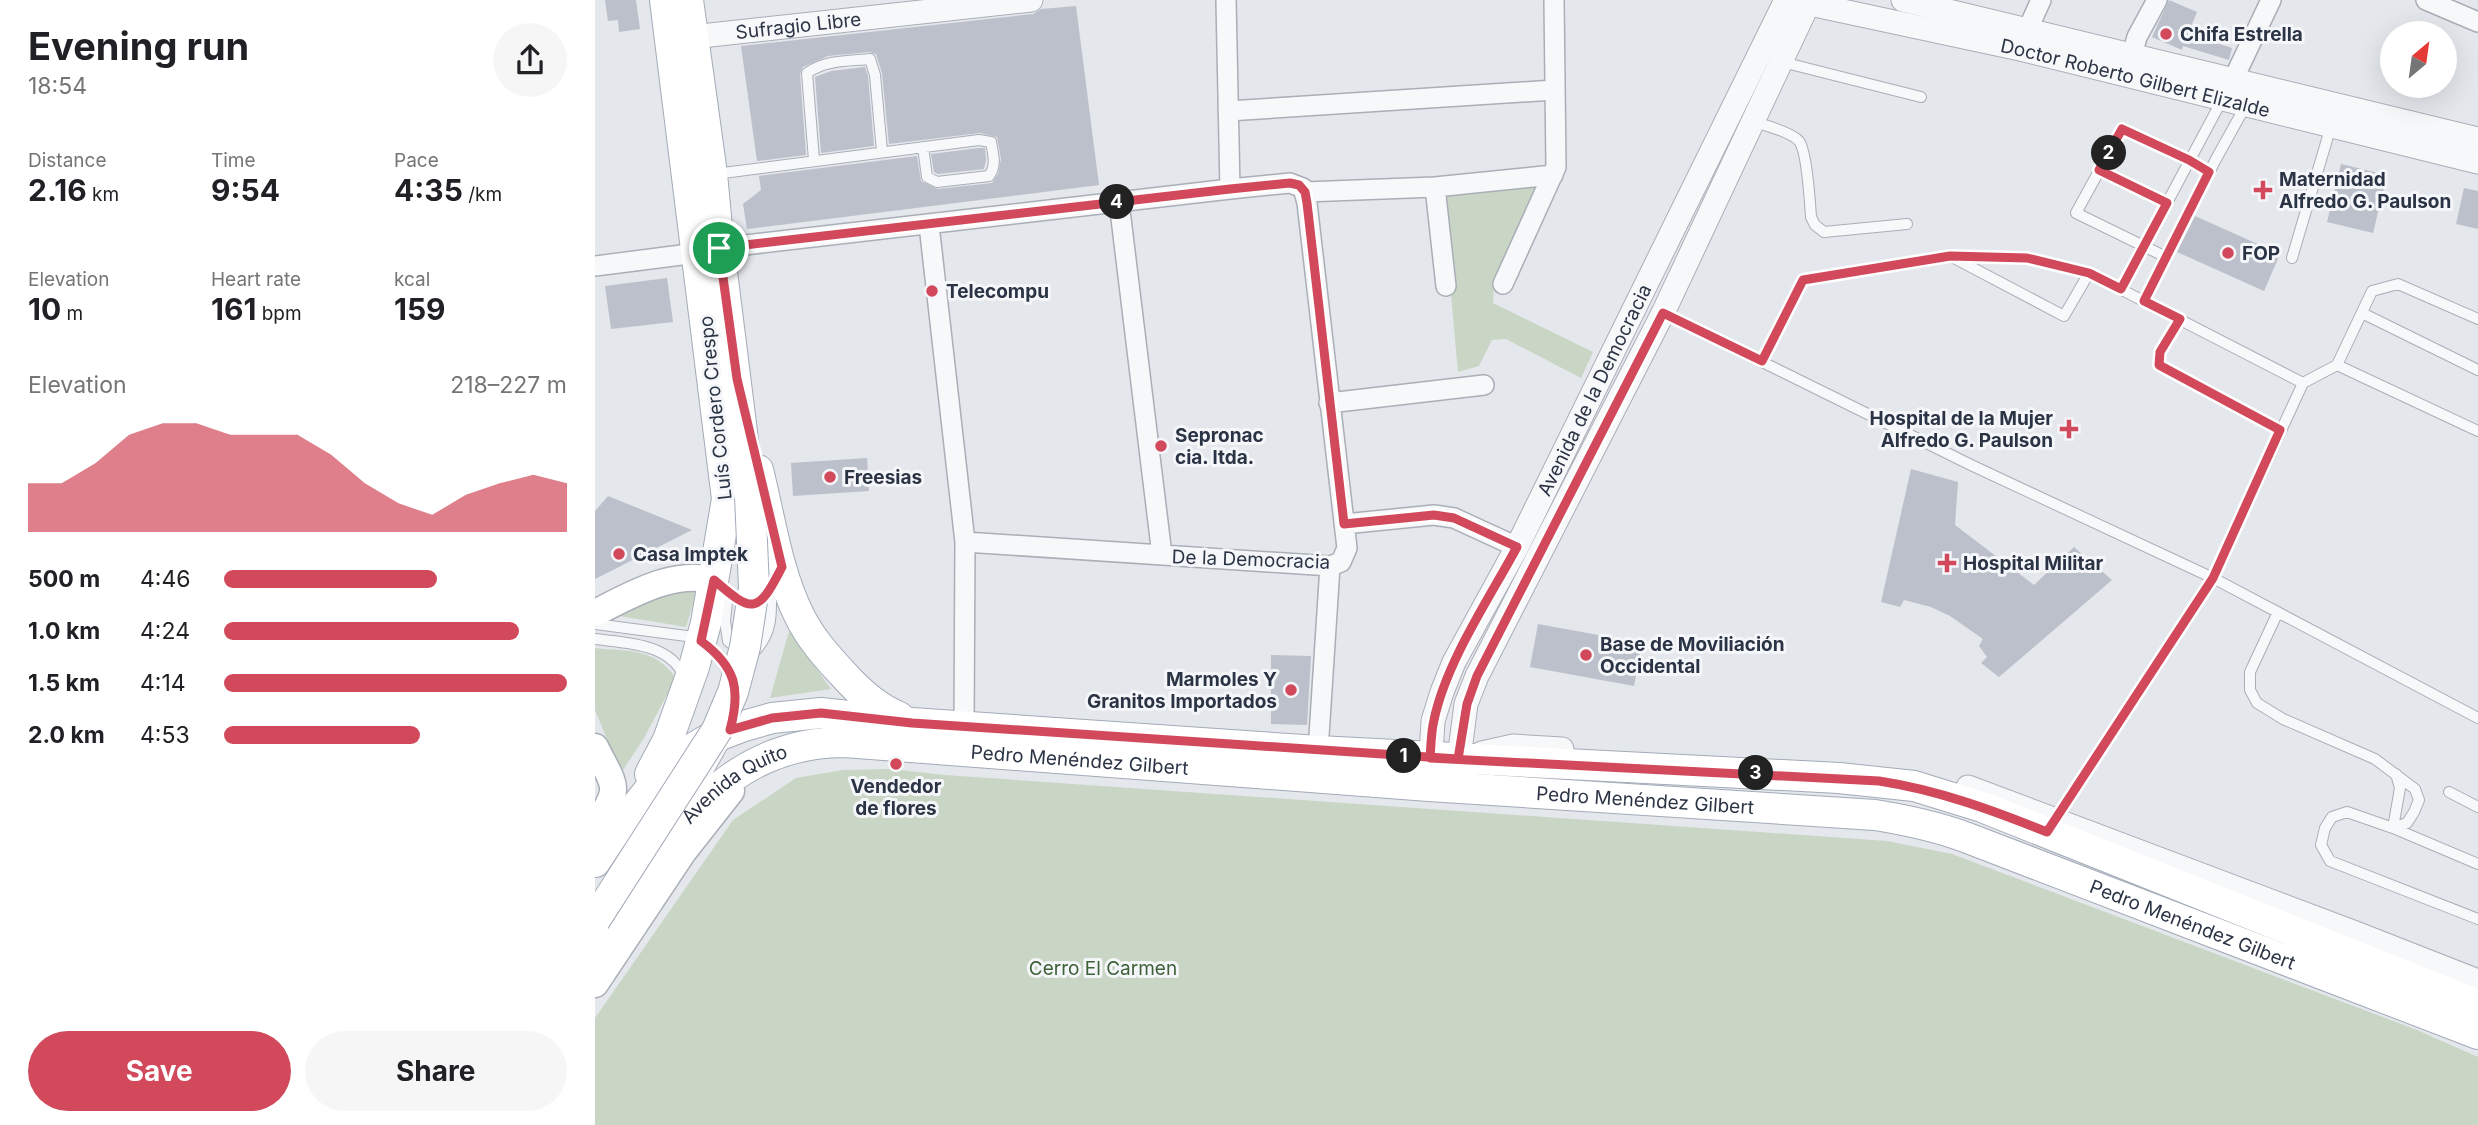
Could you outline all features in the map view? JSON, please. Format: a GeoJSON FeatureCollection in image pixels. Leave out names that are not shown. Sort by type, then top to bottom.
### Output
{"type":"FeatureCollection","features":[{"type":"Feature","properties":{"kind":"main road","name":"Luís Cordero Crespo"},"geometry":{"type":"LineString","coordinates":[[600,842],[656,765],[685,695],[721,586],[727,499],[708,250],[664,0]]}},
{"type":"Feature","properties":{"kind":"main road"},"geometry":{"type":"LineString","coordinates":[[688,0],[712,174],[708,250],[737,379],[776,579],[827,657],[876,706],[912,723]]}},
{"type":"Feature","properties":{"kind":"main road","name":"Luís Cordero Crespo"},"geometry":{"type":"LineString","coordinates":[[595,920],[717,730],[733,692],[745,646],[754,588],[750,496],[737,379]]}},
{"type":"Feature","properties":{"kind":"main road"},"geometry":{"type":"LineString","coordinates":[[595,613],[666,581],[693,577],[721,586],[736,600],[756,604],[763,600],[776,579]]}},
{"type":"Feature","properties":{"kind":"main road","name":"Pedro Menéndez Gilbert"},"geometry":{"type":"LineString","coordinates":[[600,842],[674,761],[707,740],[772,718],[810,714],[1318,751],[1443,773],[1909,820],[1965,837],[2478,1036]]}},
{"type":"Feature","properties":{"kind":"main road","name":"Pedro Menéndez Gilbert"},"geometry":{"type":"LineString","coordinates":[[777,754],[818,742],[844,742],[1443,773],[1879,781],[1914,786],[2052,826],[2274,923],[2478,1005]]}},
{"type":"Feature","properties":{"kind":"main road"},"geometry":{"type":"LineString","coordinates":[[595,747],[614,789],[600,842]]}},
{"type":"Feature","properties":{"kind":"main road","name":"Avenida Quito"},"geometry":{"type":"LineString","coordinates":[[595,952],[667,842],[712,792],[745,768],[777,754]]}},
{"type":"Feature","properties":{"kind":"main road","name":"Avenida Quito"},"geometry":{"type":"LineString","coordinates":[[595,984],[709,816],[740,782],[777,754]]}},
{"type":"Feature","properties":{"kind":"main road"},"geometry":{"type":"LineString","coordinates":[[1938,778],[1982,807]]}},
{"type":"Feature","properties":{"kind":"main road"},"geometry":{"type":"LineString","coordinates":[[2274,923],[2353,932],[2419,981]]}},
{"type":"Feature","properties":{"kind":"street","name":"Sufragio Libre"},"geometry":{"type":"LineString","coordinates":[[692,37],[1031,0]]}},
{"type":"Feature","properties":{"kind":"street"},"geometry":{"type":"LineString","coordinates":[[1226,0],[1230,189]]}},
{"type":"Feature","properties":{"kind":"street"},"geometry":{"type":"LineString","coordinates":[[1503,284],[1553,175],[1557,158],[1554,0]]}},
{"type":"Feature","properties":{"kind":"street","name":"Doctor Roberto Gilbert Elizalde"},"geometry":{"type":"LineString","coordinates":[[1903,0],[2023,39],[2293,106],[2478,162]]}},
{"type":"Feature","properties":{"kind":"street"},"geometry":{"type":"LineString","coordinates":[[2023,39],[2041,0]]}},
{"type":"Feature","properties":{"kind":"street"},"geometry":{"type":"LineString","coordinates":[[2132,55],[2137,37],[2157,0]]}},
{"type":"Feature","properties":{"kind":"street"},"geometry":{"type":"LineString","coordinates":[[2228,90],[2271,0]]}},
{"type":"Feature","properties":{"kind":"street","name":"Doctor Roberto Gilbert Elizalde"},"geometry":{"type":"LineString","coordinates":[[1799,1],[2132,55],[2228,90],[2246,105],[2293,106]]}},
{"type":"Feature","properties":{"kind":"street","name":"Avenida de la Democracia"},"geometry":{"type":"LineString","coordinates":[[1443,773],[1477,676],[1663,313],[1781,62],[1799,1]]}},
{"type":"Feature","properties":{"kind":"street","name":"Avenida de la Democracia"},"geometry":{"type":"LineString","coordinates":[[1443,773],[1433,721],[1454,662],[1517,547],[1799,1]]}},
{"type":"Feature","properties":{"kind":"street"},"geometry":{"type":"LineString","coordinates":[[2433,1],[2478,22]]}},
{"type":"Feature","properties":{"kind":"street"},"geometry":{"type":"LineString","coordinates":[[1228,111],[1554,90]]}},
{"type":"Feature","properties":{"kind":"street","name":"Doctor Roberto Gilbert Elizalde"},"geometry":{"type":"LineString","coordinates":[[2328,118],[2476,134]]}},
{"type":"Feature","properties":{"kind":"street"},"geometry":{"type":"LineString","coordinates":[[595,267],[708,250],[1290,183],[1299,185],[1305,192],[1435,187],[1553,175]]}},
{"type":"Feature","properties":{"kind":"street"},"geometry":{"type":"LineString","coordinates":[[1435,187],[1446,286]]}},
{"type":"Feature","properties":{"kind":"street","name":"De la Democracia"},"geometry":{"type":"LineString","coordinates":[[965,542],[1330,566],[1341,562],[1346,553],[1344,524],[1305,192]]}},
{"type":"Feature","properties":{"kind":"street"},"geometry":{"type":"LineString","coordinates":[[1119,202],[1162,555]]}},
{"type":"Feature","properties":{"kind":"street"},"geometry":{"type":"LineString","coordinates":[[929,225],[965,542],[964,726]]}},
{"type":"Feature","properties":{"kind":"street"},"geometry":{"type":"LineString","coordinates":[[1329,404],[1484,386]]}},
{"type":"Feature","properties":{"kind":"street"},"geometry":{"type":"LineString","coordinates":[[1344,524],[1434,515],[1454,518],[1517,547]]}},
{"type":"Feature","properties":{"kind":"street"},"geometry":{"type":"LineString","coordinates":[[1318,751],[1330,566]]}},
{"type":"Feature","properties":{"kind":"street","name":"Pedro Menéndez Gilbert"},"geometry":{"type":"LineString","coordinates":[[1443,773],[1513,746],[1880,768],[1922,773],[1987,793],[2052,826],[2353,932],[2478,981]]}},
{"type":"Feature","properties":{"kind":"lane"},"geometry":{"type":"LineString","coordinates":[[814,160],[807,73],[816,67],[840,61],[870,59],[875,75],[883,151]]}},
{"type":"Feature","properties":{"kind":"lane"},"geometry":{"type":"LineString","coordinates":[[1781,62],[1921,97]]}},
{"type":"Feature","properties":{"kind":"lane"},"geometry":{"type":"LineString","coordinates":[[2121,289],[2228,90]]}},
{"type":"Feature","properties":{"kind":"lane"},"geometry":{"type":"LineString","coordinates":[[2144,301],[2246,105]]}},
{"type":"Feature","properties":{"kind":"lane"},"geometry":{"type":"LineString","coordinates":[[2292,258],[2328,118]]}},
{"type":"Feature","properties":{"kind":"lane"},"geometry":{"type":"LineString","coordinates":[[1753,121],[1782,131],[1799,141],[1804,155],[1811,217],[1823,232],[1907,224]]}},
{"type":"Feature","properties":{"kind":"lane"},"geometry":{"type":"LineString","coordinates":[[2166,257],[2076,213],[2122,129],[2209,172]]}},
{"type":"Feature","properties":{"kind":"lane"},"geometry":{"type":"LineString","coordinates":[[712,174],[759,170],[814,160],[883,151],[923,146],[979,139],[991,142],[995,164],[989,176],[937,182],[927,177],[923,146]]}},
{"type":"Feature","properties":{"kind":"lane"},"geometry":{"type":"LineString","coordinates":[[2099,170],[2167,203]]}},
{"type":"Feature","properties":{"kind":"lane"},"geometry":{"type":"LineString","coordinates":[[1762,361],[1803,280],[1950,256],[2027,258],[2089,273],[2303,383]]}},
{"type":"Feature","properties":{"kind":"lane"},"geometry":{"type":"LineString","coordinates":[[1950,256],[2064,316],[2089,273]]}},
{"type":"Feature","properties":{"kind":"lane"},"geometry":{"type":"LineString","coordinates":[[2052,826],[2213,578],[2303,383],[2337,365],[2372,291],[2397,284],[2477,317]]}},
{"type":"Feature","properties":{"kind":"lane"},"geometry":{"type":"LineString","coordinates":[[1663,313],[1971,465],[2213,578],[2478,718]]}},
{"type":"Feature","properties":{"kind":"lane"},"geometry":{"type":"LineString","coordinates":[[2362,313],[2478,370]]}},
{"type":"Feature","properties":{"kind":"lane"},"geometry":{"type":"LineString","coordinates":[[2180,319],[2160,352],[2159,365],[2280,430]]}},
{"type":"Feature","properties":{"kind":"lane"},"geometry":{"type":"LineString","coordinates":[[2337,365],[2478,431]]}},
{"type":"Feature","properties":{"kind":"lane"},"geometry":{"type":"LineString","coordinates":[[721,586],[728,641],[743,651],[749,651],[756,650],[769,630],[776,579]]}},
{"type":"Feature","properties":{"kind":"lane"},"geometry":{"type":"LineString","coordinates":[[2279,612],[2250,673],[2250,690],[2257,703],[2283,719],[2375,759],[2415,789],[2419,800],[2414,812],[2406,823],[2393,828]]}},
{"type":"Feature","properties":{"kind":"lane"},"geometry":{"type":"LineString","coordinates":[[595,624],[683,634],[701,641],[724,663],[736,690],[737,702],[730,730],[719,754],[667,842]]}},
{"type":"Feature","properties":{"kind":"lane"},"geometry":{"type":"LineString","coordinates":[[595,639],[642,645],[666,656],[683,672],[685,695]]}},
{"type":"Feature","properties":{"kind":"lane"},"geometry":{"type":"LineString","coordinates":[[2393,828],[2400,788],[2396,774]]}},
{"type":"Feature","properties":{"kind":"lane"},"geometry":{"type":"LineString","coordinates":[[2449,792],[2478,807]]}},
{"type":"Feature","properties":{"kind":"lane"},"geometry":{"type":"LineString","coordinates":[[2478,864],[2393,828],[2347,812],[2332,817],[2325,828],[2321,845],[2330,861],[2478,919]]}},
{"type":"Feature","properties":{"kind":"green space"},"geometry":{"type":"Polygon","coordinates":[[[1545,184],[1494,283],[1493,303],[1593,352],[1581,378],[1506,339],[1492,340],[1479,366],[1458,372],[1442,195],[1545,184]]]}},
{"type":"Feature","properties":{"kind":"green space"},"geometry":{"type":"Polygon","coordinates":[[[666,587],[697,590],[686,627],[613,615],[666,587]]]}},
{"type":"Feature","properties":{"kind":"green space"},"geometry":{"type":"Polygon","coordinates":[[[789,631],[831,689],[770,698],[789,631]]]}},
{"type":"Feature","properties":{"kind":"green space"},"geometry":{"type":"Polygon","coordinates":[[[595,648],[630,651],[649,656],[659,661],[676,678],[644,738],[621,773],[595,710],[595,648]]]}},
{"type":"Feature","properties":{"kind":"green space","name":"Cerro El Carmen"},"geometry":{"type":"Polygon","coordinates":[[[891,769],[1887,841],[1952,854],[2417,1030],[2478,1057],[2478,1125],[595,1125],[595,1018],[733,820],[796,778],[843,770],[891,769]]]}},
{"type":"Feature","properties":{"kind":"building"},"geometry":{"type":"Polygon","coordinates":[[[605,0],[636,0],[640,29],[619,32],[618,20],[608,21],[605,0]]]}},
{"type":"Feature","properties":{"kind":"building"},"geometry":{"type":"Polygon","coordinates":[[[2169,0],[2197,12],[2188,34],[2232,48],[2229,60],[2183,46],[2182,50],[2152,37],[2169,0]]]}},
{"type":"Feature","properties":{"kind":"building"},"geometry":{"type":"Polygon","coordinates":[[[1076,6],[1099,185],[747,229],[743,204],[761,190],[759,176],[917,156],[921,181],[938,189],[992,183],[998,174],[1001,159],[997,137],[980,133],[889,144],[882,73],[876,54],[869,52],[828,56],[803,67],[800,74],[806,155],[757,161],[741,46],[1033,14],[1041,9],[1076,6]]]}},
{"type":"Feature","properties":{"kind":"building"},"geometry":{"type":"Polygon","coordinates":[[[865,67],[874,146],[821,153],[815,77],[831,71],[865,67]]]}},
{"type":"Feature","properties":{"kind":"building"},"geometry":{"type":"Polygon","coordinates":[[[985,148],[984,169],[938,174],[934,172],[931,154],[985,148]]]}},
{"type":"Feature","properties":{"kind":"building"},"geometry":{"type":"Polygon","coordinates":[[[2341,164],[2387,175],[2373,233],[2327,222],[2341,164]]]}},
{"type":"Feature","properties":{"kind":"building"},"geometry":{"type":"Polygon","coordinates":[[[2464,188],[2478,191],[2478,229],[2456,224],[2464,188]]]}},
{"type":"Feature","properties":{"kind":"building","name":"FOP"},"geometry":{"type":"Polygon","coordinates":[[[2195,216],[2280,254],[2264,291],[2177,252],[2195,216]]]}},
{"type":"Feature","properties":{"kind":"building"},"geometry":{"type":"Polygon","coordinates":[[[667,278],[673,322],[611,329],[605,286],[667,278]]]}},
{"type":"Feature","properties":{"kind":"building","name":"Freesias"},"geometry":{"type":"Polygon","coordinates":[[[867,458],[869,491],[793,496],[791,463],[867,458]]]}},
{"type":"Feature","properties":{"kind":"building","name":"Hospital Militar"},"geometry":{"type":"Polygon","coordinates":[[[1911,469],[1958,482],[1955,525],[2034,585],[2074,547],[2112,580],[1999,677],[1981,663],[1987,657],[1979,646],[1983,639],[1950,616],[1931,607],[1904,600],[1900,607],[1881,602],[1911,469]]]}},
{"type":"Feature","properties":{"kind":"building","name":"Casa Imptek"},"geometry":{"type":"Polygon","coordinates":[[[608,496],[692,530],[595,579],[595,511],[608,496]]]}},
{"type":"Feature","properties":{"kind":"building","name":"Base de Moviliación Occidental"},"geometry":{"type":"Polygon","coordinates":[[[1538,624],[1642,643],[1634,686],[1530,667],[1538,624]]]}},
{"type":"Feature","properties":{"kind":"building","name":"Marmoles Y Granitos Importados"},"geometry":{"type":"Polygon","coordinates":[[[1271,655],[1311,656],[1307,725],[1271,724],[1271,655]]]}},
{"type":"Feature","properties":{"kind":"place","name":"Chifa Estrella"},"geometry":{"type":"Point","coordinates":[2166,34]}},
{"type":"Feature","properties":{"kind":"place","name":"Maternidad Alfredo G. Paulson"},"geometry":{"type":"Point","coordinates":[2263,190]}},
{"type":"Feature","properties":{"kind":"place","name":"FOP"},"geometry":{"type":"Point","coordinates":[2228,253]}},
{"type":"Feature","properties":{"kind":"place","name":"Telecompu"},"geometry":{"type":"Point","coordinates":[932,291]}},
{"type":"Feature","properties":{"kind":"place","name":"Hospital de la Mujer Alfredo G. Paulson"},"geometry":{"type":"Point","coordinates":[2069,429]}},
{"type":"Feature","properties":{"kind":"place","name":"Sepronac cia. ltda."},"geometry":{"type":"Point","coordinates":[1161,446]}},
{"type":"Feature","properties":{"kind":"place","name":"Freesias"},"geometry":{"type":"Point","coordinates":[830,477]}},
{"type":"Feature","properties":{"kind":"place","name":"Casa Imptek"},"geometry":{"type":"Point","coordinates":[619,554]}},
{"type":"Feature","properties":{"kind":"place","name":"Hospital Militar"},"geometry":{"type":"Point","coordinates":[1947,563]}},
{"type":"Feature","properties":{"kind":"place","name":"Base de Moviliación Occidental"},"geometry":{"type":"Point","coordinates":[1586,655]}},
{"type":"Feature","properties":{"kind":"place","name":"Marmoles Y Granitos Importados"},"geometry":{"type":"Point","coordinates":[1291,690]}},
{"type":"Feature","properties":{"kind":"place","name":"Vendedor de flores"},"geometry":{"type":"Point","coordinates":[896,764]}},
{"type":"Feature","properties":{"kind":"route"},"geometry":{"type":"LineString","coordinates":[[719,248],[737,379],[782,567],[771,590],[756,604],[736,600],[714,580],[701,641],[724,663],[736,690],[737,702],[730,730],[772,718],[821,713],[912,723],[1318,751],[1430,758],[1458,759],[1467,704],[1477,676],[1663,313],[1762,361],[1803,280],[1950,256],[2027,258],[2089,273],[2121,289],[2167,203],[2099,170],[2122,129],[2209,172],[2144,301],[2180,319],[2160,352],[2159,365],[2280,430],[2213,578],[2047,832],[1946,794],[1879,781],[1430,758],[1433,721],[1454,662],[1517,547],[1454,518],[1434,515],[1344,524],[1307,203],[1303,188],[1295,183],[719,248]]}}]}
